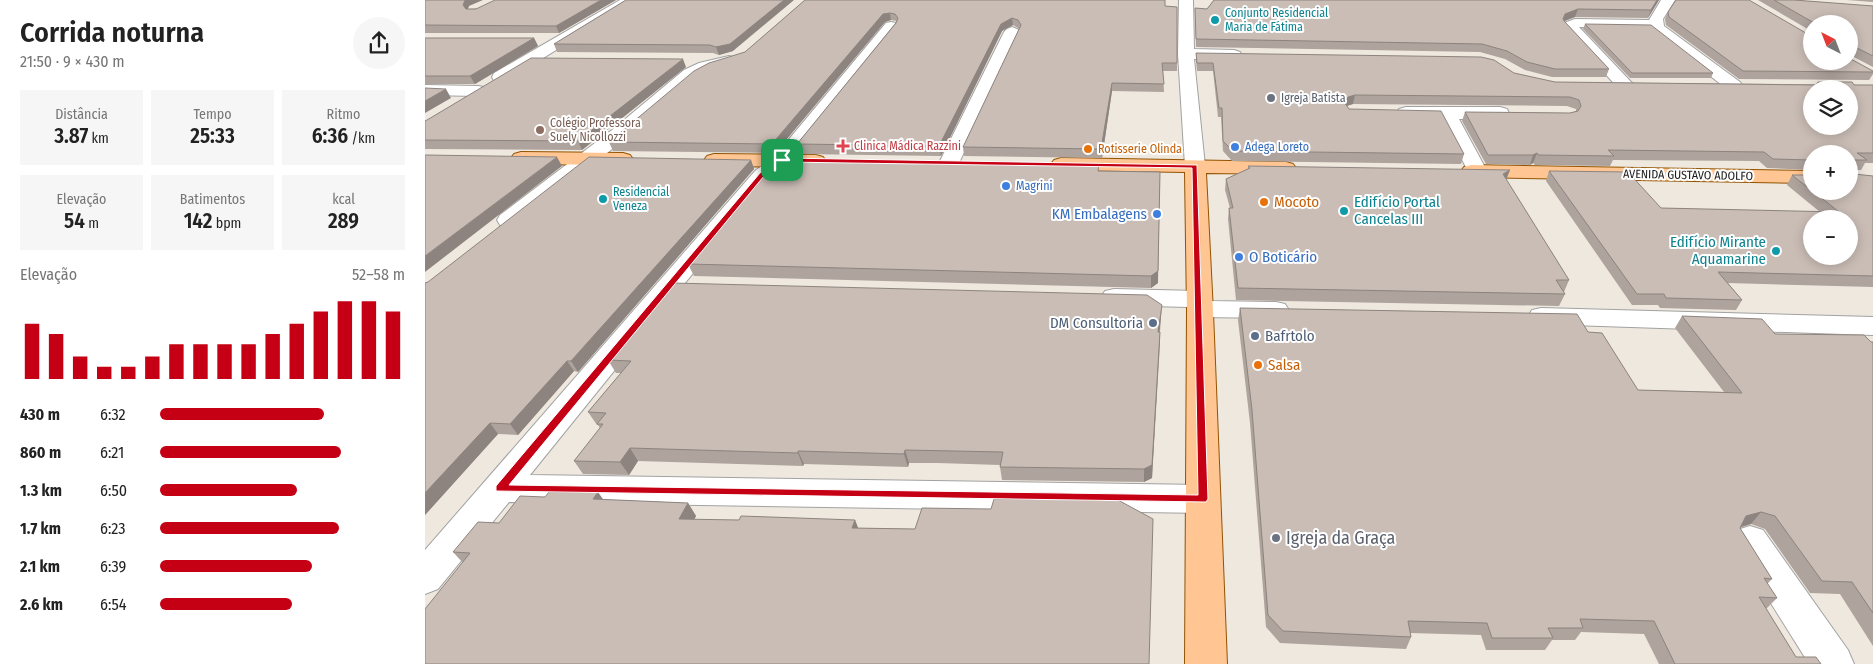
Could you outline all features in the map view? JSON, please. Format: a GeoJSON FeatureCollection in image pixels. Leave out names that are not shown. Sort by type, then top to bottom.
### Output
{"type":"FeatureCollection","features":[{"type":"Feature","properties":{"kind":"main road"},"geometry":{"type":"LineString","coordinates":[[501,157],[645,159]]}},
{"type":"Feature","properties":{"kind":"main road"},"geometry":{"type":"LineString","coordinates":[[694,159],[831,161]]}},
{"type":"Feature","properties":{"kind":"main road"},"geometry":{"type":"LineString","coordinates":[[1043,164],[1308,168]]}},
{"type":"Feature","properties":{"kind":"main road"},"geometry":{"type":"LineString","coordinates":[[1195,166],[1206,664]]}},
{"type":"Feature","properties":{"kind":"main road","name":"AVENIDA GUSTAVO ADOLFO"},"geometry":{"type":"LineString","coordinates":[[1448,170],[1803,177]]}},
{"type":"Feature","properties":{"kind":"street"},"geometry":{"type":"LineString","coordinates":[[455,105],[630,0]]}},
{"type":"Feature","properties":{"kind":"street"},"geometry":{"type":"LineString","coordinates":[[1187,0],[1186,54],[1195,166]]}},
{"type":"Feature","properties":{"kind":"street"},"geometry":{"type":"LineString","coordinates":[[1668,0],[1656,19],[1655,24],[1658,29],[1734,86]]}},
{"type":"Feature","properties":{"kind":"street"},"geometry":{"type":"LineString","coordinates":[[1625,85],[1569,26],[1575,23],[1655,24]]}},
{"type":"Feature","properties":{"kind":"street"},"geometry":{"type":"LineString","coordinates":[[425,577],[500,488],[685,286],[762,175],[782,160],[891,26]]}},
{"type":"Feature","properties":{"kind":"street"},"geometry":{"type":"LineString","coordinates":[[948,163],[1012,32]]}},
{"type":"Feature","properties":{"kind":"street"},"geometry":{"type":"LineString","coordinates":[[533,40],[562,40]]}},
{"type":"Feature","properties":{"kind":"street"},"geometry":{"type":"LineString","coordinates":[[1186,54],[1254,55]]}},
{"type":"Feature","properties":{"kind":"street"},"geometry":{"type":"LineString","coordinates":[[494,232],[619,134],[690,74],[705,66],[737,57],[684,60]]}},
{"type":"Feature","properties":{"kind":"street"},"geometry":{"type":"LineString","coordinates":[[529,59],[559,59]]}},
{"type":"Feature","properties":{"kind":"street"},"geometry":{"type":"LineString","coordinates":[[1607,85],[1645,85]]}},
{"type":"Feature","properties":{"kind":"street"},"geometry":{"type":"LineString","coordinates":[[1704,86],[1753,86]]}},
{"type":"Feature","properties":{"kind":"street"},"geometry":{"type":"LineString","coordinates":[[425,90],[478,90]]}},
{"type":"Feature","properties":{"kind":"street"},"geometry":{"type":"LineString","coordinates":[[1391,112],[1521,114]]}},
{"type":"Feature","properties":{"kind":"street"},"geometry":{"type":"LineString","coordinates":[[1447,113],[1477,171]]}},
{"type":"Feature","properties":{"kind":"street"},"geometry":{"type":"LineString","coordinates":[[1087,296],[1299,310]]}},
{"type":"Feature","properties":{"kind":"street"},"geometry":{"type":"LineString","coordinates":[[1512,315],[1873,326]]}},
{"type":"Feature","properties":{"kind":"street"},"geometry":{"type":"LineString","coordinates":[[500,488],[1203,499]]}},
{"type":"Feature","properties":{"kind":"street"},"geometry":{"type":"LineString","coordinates":[[1750,541],[1833,664]]}},
{"type":"Feature","properties":{"kind":"building"},"geometry":{"type":"Polygon","coordinates":[[[425,0],[465,0],[463,5],[466,9],[476,9],[495,0],[601,0],[556,26],[425,25],[425,0]]]}},
{"type":"Feature","properties":{"kind":"building"},"geometry":{"type":"Polygon","coordinates":[[[626,0],[784,0],[730,44],[716,47],[710,45],[554,44],[626,0]]]}},
{"type":"Feature","properties":{"kind":"building"},"geometry":{"type":"Polygon","coordinates":[[[805,0],[1165,0],[1165,6],[1177,7],[1177,63],[1162,63],[1164,84],[1112,83],[1101,149],[963,147],[1021,25],[1018,20],[1012,18],[1001,24],[939,146],[797,144],[896,23],[898,18],[895,14],[890,13],[883,14],[772,144],[609,142],[694,71],[709,63],[745,52],[805,0]]]}},
{"type":"Feature","properties":{"kind":"building"},"geometry":{"type":"Polygon","coordinates":[[[1214,0],[1657,0],[1651,10],[1578,9],[1565,14],[1563,19],[1565,22],[1609,69],[1555,69],[1527,62],[1507,51],[1482,44],[1196,39],[1195,8],[1207,9],[1214,0]]]}},
{"type":"Feature","properties":{"kind":"building"},"geometry":{"type":"Polygon","coordinates":[[[1676,0],[1749,0],[1803,31],[1803,70],[1858,70],[1858,63],[1873,72],[1743,71],[1669,17],[1668,12],[1676,0]]]}},
{"type":"Feature","properties":{"kind":"building"},"geometry":{"type":"Polygon","coordinates":[[[1774,0],[1873,6],[1873,56],[1858,48],[1858,15],[1803,15],[1803,17],[1774,0]]]}},
{"type":"Feature","properties":{"kind":"building"},"geometry":{"type":"Polygon","coordinates":[[[1585,24],[1651,25],[1713,73],[1632,73],[1585,24]]]}},
{"type":"Feature","properties":{"kind":"building"},"geometry":{"type":"Polygon","coordinates":[[[425,38],[534,38],[470,76],[425,76],[425,38]]]}},
{"type":"Feature","properties":{"kind":"building"},"geometry":{"type":"Polygon","coordinates":[[[1196,53],[1481,57],[1494,60],[1514,73],[1555,82],[1803,85],[1803,135],[1858,135],[1858,85],[1873,85],[1873,153],[1858,153],[1858,145],[1803,145],[1803,160],[1773,159],[1764,152],[1608,150],[1614,156],[1538,155],[1537,153],[1533,155],[1488,155],[1465,112],[1570,113],[1578,111],[1581,106],[1579,100],[1570,97],[1355,95],[1348,97],[1344,102],[1349,109],[1441,111],[1464,154],[1233,151],[1223,141],[1222,108],[1219,108],[1213,63],[1197,63],[1196,53]]]}},
{"type":"Feature","properties":{"kind":"building"},"geometry":{"type":"Polygon","coordinates":[[[531,58],[683,59],[578,141],[425,140],[425,121],[531,58]]]}},
{"type":"Feature","properties":{"kind":"building"},"geometry":{"type":"Polygon","coordinates":[[[425,88],[446,89],[425,101],[425,88]]]}},
{"type":"Feature","properties":{"kind":"building"},"geometry":{"type":"Polygon","coordinates":[[[1858,154],[1867,160],[1858,160],[1858,154]]]}},
{"type":"Feature","properties":{"kind":"building"},"geometry":{"type":"Polygon","coordinates":[[[425,155],[557,157],[425,256],[425,155]]]}},
{"type":"Feature","properties":{"kind":"building"},"geometry":{"type":"Polygon","coordinates":[[[589,157],[751,160],[571,361],[567,361],[510,424],[490,423],[425,493],[425,283],[589,157]]]}},
{"type":"Feature","properties":{"kind":"building"},"geometry":{"type":"Polygon","coordinates":[[[781,159],[1099,164],[1098,171],[1160,172],[1158,271],[1151,276],[688,264],[766,169],[781,159]]]}},
{"type":"Feature","properties":{"kind":"building"},"geometry":{"type":"Polygon","coordinates":[[[1248,166],[1510,170],[1503,174],[1569,280],[1556,280],[1565,294],[1238,288],[1229,208],[1233,208],[1226,179],[1250,168],[1248,166]]]}},
{"type":"Feature","properties":{"kind":"building"},"geometry":{"type":"Polygon","coordinates":[[[1549,171],[1628,172],[1661,208],[1803,211],[1803,265],[1858,265],[1858,210],[1837,210],[1824,200],[1858,200],[1858,174],[1873,176],[1873,276],[1718,272],[1742,300],[1666,298],[1664,294],[1637,294],[1549,171]]]}},
{"type":"Feature","properties":{"kind":"building"},"geometry":{"type":"Polygon","coordinates":[[[1792,175],[1803,175],[1803,184],[1792,175]]]}},
{"type":"Feature","properties":{"kind":"building"},"geometry":{"type":"Polygon","coordinates":[[[673,283],[1147,295],[1162,305],[1158,332],[1160,332],[1152,465],[1144,469],[1000,467],[1003,452],[905,450],[904,454],[798,451],[798,453],[630,448],[620,462],[574,461],[603,424],[597,424],[606,413],[588,412],[631,361],[608,360],[673,283]]]}},
{"type":"Feature","properties":{"kind":"building"},"geometry":{"type":"Polygon","coordinates":[[[1240,308],[1577,314],[1588,332],[1602,333],[1638,390],[1742,393],[1682,316],[1762,319],[1775,334],[1864,335],[1873,342],[1873,613],[1852,582],[1822,581],[1775,516],[1761,512],[1746,516],[1740,528],[1772,579],[1764,578],[1777,598],[1759,597],[1796,657],[1816,657],[1821,664],[1675,664],[1654,621],[1580,619],[1583,628],[1548,628],[1553,638],[1492,638],[1487,623],[1408,621],[1411,637],[1283,631],[1268,615],[1252,410],[1240,308]]]}},
{"type":"Feature","properties":{"kind":"building"},"geometry":{"type":"Polygon","coordinates":[[[549,492],[598,492],[593,499],[688,503],[679,519],[739,520],[741,516],[855,520],[852,528],[915,529],[922,508],[991,509],[994,499],[1118,500],[1153,519],[1149,664],[425,664],[425,609],[470,553],[453,552],[478,522],[499,523],[520,496],[545,497],[549,492]]]}},
{"type":"Feature","properties":{"kind":"place","name":"Conjunto Residencial Maria de Fátima"},"geometry":{"type":"Point","coordinates":[1215,20]}},
{"type":"Feature","properties":{"kind":"place","name":"Igreja Batista"},"geometry":{"type":"Point","coordinates":[1271,98]}},
{"type":"Feature","properties":{"kind":"place","name":"Colégio Professora Suely Nicollozzi"},"geometry":{"type":"Point","coordinates":[540,130]}},
{"type":"Feature","properties":{"kind":"place","name":"Clinica Mádica Razzini"},"geometry":{"type":"Point","coordinates":[843,146]}},
{"type":"Feature","properties":{"kind":"place","name":"Adega Loreto"},"geometry":{"type":"Point","coordinates":[1235,147]}},
{"type":"Feature","properties":{"kind":"place","name":"Rotisserie Olinda"},"geometry":{"type":"Point","coordinates":[1088,149]}},
{"type":"Feature","properties":{"kind":"place","name":"Magrini"},"geometry":{"type":"Point","coordinates":[1006,186]}},
{"type":"Feature","properties":{"kind":"place","name":"Residencial Veneza"},"geometry":{"type":"Point","coordinates":[603,199]}},
{"type":"Feature","properties":{"kind":"place","name":"Mocoto"},"geometry":{"type":"Point","coordinates":[1264,202]}},
{"type":"Feature","properties":{"kind":"place","name":"Edifício Portal Cancelas III"},"geometry":{"type":"Point","coordinates":[1344,211]}},
{"type":"Feature","properties":{"kind":"place","name":"KM Embalagens"},"geometry":{"type":"Point","coordinates":[1157,214]}},
{"type":"Feature","properties":{"kind":"place","name":"Edifício Mirante Aquamarine"},"geometry":{"type":"Point","coordinates":[1776,251]}},
{"type":"Feature","properties":{"kind":"place","name":"O Boticário"},"geometry":{"type":"Point","coordinates":[1239,257]}},
{"type":"Feature","properties":{"kind":"place","name":"DM Consultoria"},"geometry":{"type":"Point","coordinates":[1153,323]}},
{"type":"Feature","properties":{"kind":"place","name":"Bafrtolo"},"geometry":{"type":"Point","coordinates":[1255,336]}},
{"type":"Feature","properties":{"kind":"place","name":"Salsa"},"geometry":{"type":"Point","coordinates":[1258,365]}},
{"type":"Feature","properties":{"kind":"place","name":"Igreja da Graça"},"geometry":{"type":"Point","coordinates":[1276,538]}},
{"type":"Feature","properties":{"kind":"route"},"geometry":{"type":"LineString","coordinates":[[782,160],[1195,166],[1203,499],[500,488],[762,175],[782,160]]}}]}
